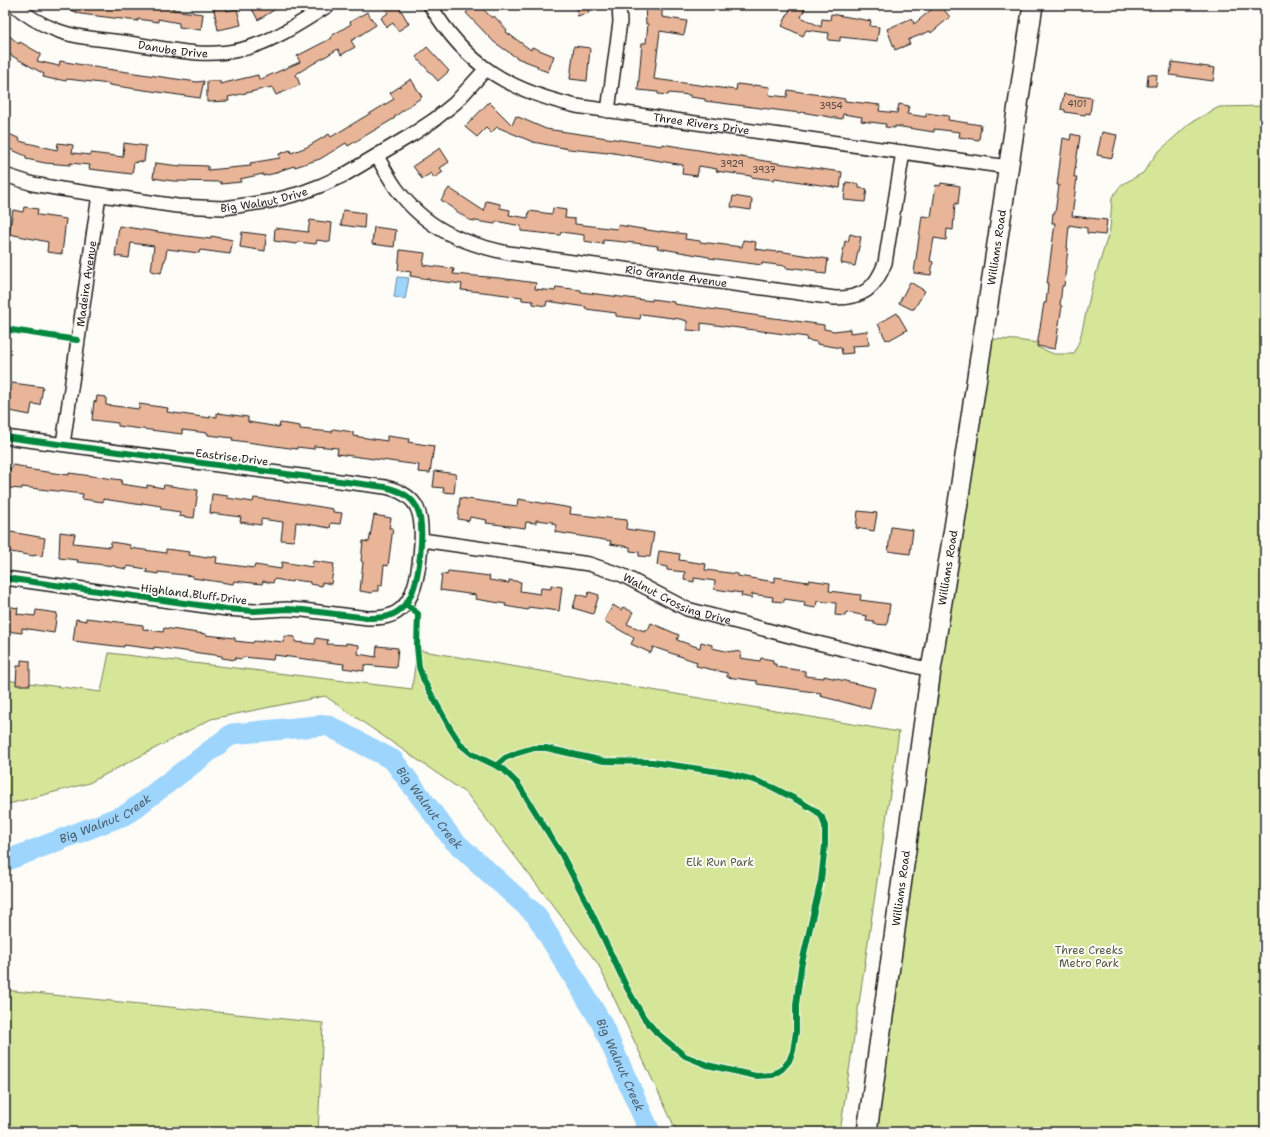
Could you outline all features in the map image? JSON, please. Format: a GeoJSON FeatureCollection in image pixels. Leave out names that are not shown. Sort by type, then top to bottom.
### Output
{"type":"FeatureCollection","features":[{"type":"Feature","properties":{"kind":"main road","name":"Williams Road"},"geometry":{"type":"LineString","coordinates":[[867,1132],[931,670],[958,503],[1033,5]]}},
{"type":"Feature","properties":{"kind":"street","name":"Danube Drive"},"geometry":{"type":"LineString","coordinates":[[14,5],[27,16],[42,25],[72,35],[197,53],[218,53],[240,50],[261,44],[329,5]]}},
{"type":"Feature","properties":{"kind":"street","name":"Three Rivers Drive"},"geometry":{"type":"LineString","coordinates":[[430,5],[440,22],[456,42],[486,69],[511,84],[552,100],[576,106],[608,111],[1008,167]]}},
{"type":"Feature","properties":{"kind":"street"},"geometry":{"type":"LineString","coordinates":[[608,111],[620,22],[619,5]]}},
{"type":"Feature","properties":{"kind":"street","name":"Big Walnut Drive"},"geometry":{"type":"LineString","coordinates":[[5,175],[33,184],[177,206],[224,208],[271,201],[301,193],[339,177],[413,134],[434,120],[455,103],[486,69]]}},
{"type":"Feature","properties":{"kind":"street","name":"Rio Grande Avenue"},"geometry":{"type":"LineString","coordinates":[[377,156],[395,188],[415,211],[435,226],[451,235],[476,245],[508,253],[835,298],[847,298],[857,296],[875,283],[885,263],[903,152]]}},
{"type":"Feature","properties":{"kind":"street","name":"Madeira Avenue"},"geometry":{"type":"LineString","coordinates":[[63,444],[99,195]]}},
{"type":"Feature","properties":{"kind":"street","name":"Eastrise Drive"},"geometry":{"type":"LineString","coordinates":[[5,437],[390,488],[404,493],[417,508],[422,527],[422,540]]}},
{"type":"Feature","properties":{"kind":"street","name":"Walnut Crossing Drive"},"geometry":{"type":"LineString","coordinates":[[422,540],[589,564],[622,575],[688,609],[700,613],[931,670]]}},
{"type":"Feature","properties":{"kind":"street","name":"Highland Bluff Drive"},"geometry":{"type":"LineString","coordinates":[[5,578],[227,609],[254,611],[287,609],[378,618],[398,612],[410,596],[414,586],[422,540]]}},
{"type":"Feature","properties":{"kind":"green space","name":"Three Creeks Metro Park"},"geometry":{"type":"Polygon","coordinates":[[[1265,106],[1265,1132],[877,1132],[921,798],[990,341],[993,339],[1038,343],[1037,347],[1054,354],[1074,354],[1080,339],[1092,287],[1110,229],[1112,197],[1121,185],[1143,173],[1156,154],[1190,123],[1219,107],[1265,106]]]}},
{"type":"Feature","properties":{"kind":"green space","name":"Elk Run Park"},"geometry":{"type":"Polygon","coordinates":[[[417,650],[899,732],[840,1132],[677,1132],[598,964],[467,794],[325,696],[211,719],[89,783],[5,805],[5,680],[101,692],[109,653],[412,689],[417,650]]]}},
{"type":"Feature","properties":{"kind":"green space"},"geometry":{"type":"Polygon","coordinates":[[[5,990],[323,1023],[318,1132],[5,1132],[5,990]]]}},
{"type":"Feature","properties":{"kind":"water"},"geometry":{"type":"Polygon","coordinates":[[[397,277],[409,278],[405,299],[394,297],[397,277]]]}},
{"type":"Feature","properties":{"kind":"building"},"geometry":{"type":"Polygon","coordinates":[[[60,5],[174,5],[173,10],[203,14],[201,30],[179,27],[179,23],[158,19],[158,22],[138,19],[138,21],[81,14],[60,5]]]}},
{"type":"Feature","properties":{"kind":"building"},"geometry":{"type":"Polygon","coordinates":[[[213,5],[226,5],[227,11],[237,9],[241,25],[218,30],[213,5]]]}},
{"type":"Feature","properties":{"kind":"building"},"geometry":{"type":"Polygon","coordinates":[[[250,5],[282,5],[258,20],[250,5]]]}},
{"type":"Feature","properties":{"kind":"building"},"geometry":{"type":"Polygon","coordinates":[[[383,5],[398,5],[409,24],[398,31],[393,23],[387,27],[381,18],[388,13],[383,5]]]}},
{"type":"Feature","properties":{"kind":"building"},"geometry":{"type":"Polygon","coordinates":[[[473,5],[479,5],[492,18],[494,16],[507,30],[506,32],[531,50],[532,47],[554,56],[548,72],[537,68],[538,66],[517,58],[494,42],[466,13],[473,5]]]}},
{"type":"Feature","properties":{"kind":"building"},"geometry":{"type":"Polygon","coordinates":[[[578,5],[587,5],[589,13],[577,16],[578,5]]]}},
{"type":"Feature","properties":{"kind":"building"},"geometry":{"type":"Polygon","coordinates":[[[645,5],[662,5],[662,17],[687,21],[684,35],[660,31],[654,79],[736,90],[737,84],[770,87],[769,95],[787,97],[788,90],[845,99],[845,101],[880,105],[879,111],[897,113],[899,104],[909,106],[907,114],[926,117],[926,113],[949,116],[948,120],[981,125],[979,140],[959,137],[960,132],[934,129],[934,132],[895,126],[895,128],[885,127],[886,124],[861,121],[862,117],[843,114],[842,119],[801,112],[705,101],[705,99],[690,97],[690,95],[669,93],[668,95],[658,94],[658,92],[638,90],[642,43],[646,43],[648,24],[646,24],[645,5]]]}},
{"type":"Feature","properties":{"kind":"building"},"geometry":{"type":"Polygon","coordinates":[[[792,5],[799,5],[805,8],[801,17],[821,27],[822,19],[830,20],[831,14],[871,21],[870,26],[879,27],[877,41],[840,37],[840,41],[828,40],[829,33],[806,30],[803,36],[782,26],[792,5]]]}},
{"type":"Feature","properties":{"kind":"building"},"geometry":{"type":"Polygon","coordinates":[[[937,5],[940,5],[950,17],[931,33],[930,31],[908,40],[910,44],[895,50],[887,29],[912,18],[914,24],[937,5]]]}},
{"type":"Feature","properties":{"kind":"building"},"geometry":{"type":"Polygon","coordinates":[[[367,12],[376,25],[351,41],[355,47],[341,55],[338,49],[296,74],[300,85],[276,95],[272,87],[228,97],[229,101],[207,102],[207,81],[220,81],[220,84],[258,75],[259,80],[300,62],[297,56],[332,38],[331,36],[367,12]]]}},
{"type":"Feature","properties":{"kind":"building"},"geometry":{"type":"Polygon","coordinates":[[[5,32],[19,44],[20,42],[41,54],[37,61],[59,66],[60,61],[197,82],[204,81],[200,98],[109,84],[67,79],[66,81],[56,80],[43,77],[44,74],[5,52],[5,32]]]}},
{"type":"Feature","properties":{"kind":"building"},"geometry":{"type":"Polygon","coordinates":[[[574,46],[590,48],[587,81],[570,79],[574,46]]]}},
{"type":"Feature","properties":{"kind":"building"},"geometry":{"type":"Polygon","coordinates":[[[427,47],[449,71],[438,81],[416,57],[427,47]]]}},
{"type":"Feature","properties":{"kind":"building"},"geometry":{"type":"Polygon","coordinates":[[[1172,62],[1215,68],[1213,81],[1170,75],[1172,62]]]}},
{"type":"Feature","properties":{"kind":"building"},"geometry":{"type":"Polygon","coordinates":[[[1148,74],[1157,75],[1156,86],[1147,86],[1148,74]]]}},
{"type":"Feature","properties":{"kind":"building"},"geometry":{"type":"Polygon","coordinates":[[[411,79],[422,97],[394,117],[395,118],[348,146],[346,143],[320,159],[295,167],[294,166],[276,173],[240,179],[241,182],[221,184],[221,182],[173,181],[153,178],[155,163],[180,166],[208,166],[208,170],[251,166],[250,163],[280,158],[279,154],[290,150],[291,153],[307,147],[329,134],[331,137],[394,99],[390,93],[411,79]]]}},
{"type":"Feature","properties":{"kind":"building"},"geometry":{"type":"Polygon","coordinates":[[[1064,94],[1092,98],[1090,114],[1086,113],[1085,115],[1065,112],[1065,110],[1061,109],[1064,94]]]}},
{"type":"Feature","properties":{"kind":"building"},"geometry":{"type":"Polygon","coordinates":[[[489,102],[512,125],[516,116],[546,129],[662,146],[662,144],[842,172],[840,188],[775,178],[774,180],[751,177],[716,171],[717,169],[699,166],[697,176],[682,174],[683,165],[608,152],[569,149],[533,142],[497,127],[491,133],[486,128],[477,137],[465,127],[489,102]]]}},
{"type":"Feature","properties":{"kind":"building"},"geometry":{"type":"Polygon","coordinates":[[[5,132],[20,139],[19,141],[57,150],[58,143],[73,145],[72,153],[91,155],[91,153],[123,157],[124,143],[146,146],[144,162],[134,162],[132,174],[89,169],[90,165],[45,163],[26,159],[26,156],[5,147],[5,132]]]}},
{"type":"Feature","properties":{"kind":"building"},"geometry":{"type":"Polygon","coordinates":[[[1102,132],[1117,135],[1112,158],[1097,155],[1102,132]]]}},
{"type":"Feature","properties":{"kind":"building"},"geometry":{"type":"Polygon","coordinates":[[[1071,134],[1080,136],[1074,177],[1077,177],[1072,216],[1107,220],[1105,235],[1087,233],[1087,228],[1069,225],[1064,286],[1062,286],[1060,305],[1062,306],[1055,349],[1037,346],[1044,303],[1046,303],[1055,223],[1052,223],[1053,213],[1055,213],[1059,185],[1057,185],[1063,138],[1070,140],[1071,134]]]}},
{"type":"Feature","properties":{"kind":"building"},"geometry":{"type":"Polygon","coordinates":[[[440,148],[449,162],[440,168],[443,172],[434,178],[431,173],[422,179],[413,166],[440,148]]]}},
{"type":"Feature","properties":{"kind":"building"},"geometry":{"type":"Polygon","coordinates":[[[846,182],[859,184],[859,188],[867,189],[865,202],[844,200],[846,182]]]}},
{"type":"Feature","properties":{"kind":"building"},"geometry":{"type":"Polygon","coordinates":[[[941,183],[960,186],[958,204],[955,203],[953,230],[947,229],[946,240],[934,238],[930,261],[933,262],[931,275],[914,273],[922,216],[931,217],[936,185],[940,186],[941,183]]]}},
{"type":"Feature","properties":{"kind":"building"},"geometry":{"type":"Polygon","coordinates":[[[449,188],[484,211],[486,201],[500,204],[500,208],[510,210],[509,215],[528,218],[529,211],[552,214],[553,208],[566,210],[565,218],[575,219],[575,224],[617,229],[618,225],[660,232],[686,234],[685,239],[742,247],[743,240],[756,242],[755,249],[828,259],[826,274],[817,273],[817,271],[786,268],[786,266],[762,263],[762,265],[709,258],[657,248],[658,246],[603,240],[603,244],[584,241],[584,235],[561,232],[560,235],[521,231],[521,226],[496,221],[495,224],[469,220],[441,200],[449,188]]]}},
{"type":"Feature","properties":{"kind":"building"},"geometry":{"type":"Polygon","coordinates":[[[733,196],[752,199],[751,210],[731,207],[733,196]]]}},
{"type":"Feature","properties":{"kind":"building"},"geometry":{"type":"Polygon","coordinates":[[[24,207],[38,209],[38,215],[66,219],[62,254],[47,252],[48,242],[9,234],[13,210],[23,212],[24,207]]]}},
{"type":"Feature","properties":{"kind":"building"},"geometry":{"type":"Polygon","coordinates":[[[343,210],[365,213],[364,228],[341,225],[343,210]]]}},
{"type":"Feature","properties":{"kind":"building"},"geometry":{"type":"Polygon","coordinates":[[[310,220],[332,223],[330,242],[317,240],[316,244],[298,242],[297,244],[274,241],[275,228],[308,232],[310,220]]]}},
{"type":"Feature","properties":{"kind":"building"},"geometry":{"type":"Polygon","coordinates":[[[119,226],[178,235],[211,239],[211,236],[233,240],[230,254],[200,250],[199,253],[167,249],[161,273],[151,271],[154,246],[131,243],[129,258],[115,256],[119,226]]]}},
{"type":"Feature","properties":{"kind":"building"},"geometry":{"type":"Polygon","coordinates":[[[374,227],[396,230],[394,247],[372,244],[374,227]]]}},
{"type":"Feature","properties":{"kind":"building"},"geometry":{"type":"Polygon","coordinates":[[[242,232],[266,235],[265,251],[240,247],[242,232]]]}},
{"type":"Feature","properties":{"kind":"building"},"geometry":{"type":"Polygon","coordinates":[[[850,234],[861,237],[855,266],[841,263],[845,241],[848,242],[850,234]]]}},
{"type":"Feature","properties":{"kind":"building"},"geometry":{"type":"Polygon","coordinates":[[[400,250],[425,253],[423,265],[454,269],[453,274],[536,283],[535,289],[555,291],[556,287],[581,290],[581,292],[652,301],[652,299],[674,302],[674,304],[824,325],[824,329],[834,331],[850,329],[850,333],[867,331],[869,345],[852,346],[853,353],[842,354],[841,348],[817,344],[817,342],[806,340],[807,337],[701,323],[701,331],[687,330],[687,321],[680,319],[641,314],[640,319],[616,316],[616,313],[586,309],[586,307],[547,301],[546,306],[533,304],[533,301],[522,300],[522,297],[461,290],[462,284],[410,276],[411,272],[398,270],[400,250]]]}},
{"type":"Feature","properties":{"kind":"building"},"geometry":{"type":"Polygon","coordinates":[[[910,282],[925,291],[914,309],[899,303],[910,282]]]}},
{"type":"Feature","properties":{"kind":"building"},"geometry":{"type":"Polygon","coordinates":[[[897,313],[907,330],[889,340],[886,340],[878,324],[897,313]]]}},
{"type":"Feature","properties":{"kind":"building"},"geometry":{"type":"Polygon","coordinates":[[[12,383],[43,387],[40,405],[32,404],[30,415],[5,410],[5,390],[11,391],[12,383]]]}},
{"type":"Feature","properties":{"kind":"building"},"geometry":{"type":"Polygon","coordinates":[[[97,396],[106,397],[106,405],[139,409],[139,404],[168,408],[167,412],[210,418],[210,416],[217,417],[217,413],[248,417],[248,422],[279,427],[280,423],[300,426],[300,429],[332,432],[333,429],[353,432],[353,436],[387,441],[387,436],[409,439],[408,442],[434,446],[430,473],[418,472],[419,465],[337,454],[338,448],[314,446],[314,449],[297,447],[297,449],[232,440],[233,438],[208,435],[208,433],[182,430],[182,434],[118,426],[118,423],[92,420],[94,401],[96,402],[97,396]]]}},
{"type":"Feature","properties":{"kind":"building"},"geometry":{"type":"Polygon","coordinates":[[[13,465],[25,467],[25,469],[122,480],[121,484],[147,488],[147,485],[163,488],[164,485],[198,490],[194,518],[179,516],[180,512],[161,509],[161,506],[142,503],[142,505],[103,499],[103,502],[82,499],[83,494],[22,487],[22,489],[9,488],[5,486],[5,470],[9,470],[9,468],[12,468],[13,465]]]}},
{"type":"Feature","properties":{"kind":"building"},"geometry":{"type":"Polygon","coordinates":[[[435,471],[456,474],[454,493],[443,492],[444,488],[433,487],[435,471]]]}},
{"type":"Feature","properties":{"kind":"building"},"geometry":{"type":"Polygon","coordinates":[[[212,494],[253,502],[254,498],[279,500],[333,509],[333,512],[342,513],[340,524],[331,523],[330,528],[296,522],[294,541],[281,540],[283,522],[261,519],[261,525],[240,522],[241,517],[210,513],[212,494]]]}},
{"type":"Feature","properties":{"kind":"building"},"geometry":{"type":"Polygon","coordinates":[[[460,498],[517,506],[518,499],[571,508],[570,514],[627,520],[626,529],[654,533],[650,557],[639,556],[639,552],[630,551],[630,547],[610,544],[611,541],[555,532],[556,525],[553,524],[553,522],[536,520],[536,523],[526,522],[525,528],[486,523],[487,520],[470,517],[469,521],[458,519],[460,498]]]}},
{"type":"Feature","properties":{"kind":"building"},"geometry":{"type":"Polygon","coordinates":[[[858,511],[877,513],[874,531],[856,528],[858,511]]]}},
{"type":"Feature","properties":{"kind":"building"},"geometry":{"type":"Polygon","coordinates":[[[374,515],[391,518],[389,528],[393,528],[388,566],[384,565],[382,585],[379,585],[379,591],[373,591],[372,593],[360,591],[363,562],[361,561],[363,541],[369,542],[374,515]]]}},
{"type":"Feature","properties":{"kind":"building"},"geometry":{"type":"Polygon","coordinates":[[[891,527],[913,530],[910,554],[888,551],[891,527]]]}},
{"type":"Feature","properties":{"kind":"building"},"geometry":{"type":"Polygon","coordinates":[[[5,531],[45,538],[42,556],[5,551],[5,531]]]}},
{"type":"Feature","properties":{"kind":"building"},"geometry":{"type":"Polygon","coordinates":[[[60,532],[75,534],[73,543],[110,547],[111,542],[130,545],[130,548],[166,553],[166,549],[190,552],[189,555],[207,558],[207,556],[217,557],[216,563],[254,568],[255,565],[281,569],[282,562],[312,567],[313,561],[334,564],[331,584],[322,582],[322,586],[310,584],[310,582],[293,580],[292,582],[274,579],[273,583],[263,581],[262,584],[234,581],[233,584],[193,578],[193,576],[146,572],[147,569],[127,566],[127,569],[115,566],[77,562],[78,560],[59,558],[60,532]]]}},
{"type":"Feature","properties":{"kind":"building"},"geometry":{"type":"Polygon","coordinates":[[[659,551],[680,554],[679,560],[706,564],[705,570],[738,574],[738,576],[775,582],[775,577],[808,582],[809,580],[830,583],[829,591],[861,595],[860,600],[890,604],[887,625],[874,624],[874,622],[866,621],[867,616],[846,612],[845,616],[835,615],[836,603],[817,601],[816,608],[804,606],[805,602],[784,599],[784,602],[772,601],[773,597],[752,594],[752,598],[741,596],[742,593],[714,589],[715,581],[694,578],[694,582],[684,580],[685,572],[667,570],[667,567],[657,565],[659,551]]]}},
{"type":"Feature","properties":{"kind":"building"},"geometry":{"type":"Polygon","coordinates":[[[448,571],[490,576],[489,580],[509,583],[509,580],[521,582],[520,591],[540,594],[541,588],[551,589],[551,585],[562,587],[559,611],[528,607],[528,610],[505,606],[506,604],[475,599],[476,595],[440,590],[442,574],[447,575],[448,571]]]}},
{"type":"Feature","properties":{"kind":"building"},"geometry":{"type":"Polygon","coordinates":[[[589,592],[599,595],[593,614],[573,608],[577,594],[587,597],[589,592]]]}},
{"type":"Feature","properties":{"kind":"building"},"geometry":{"type":"Polygon","coordinates":[[[613,605],[621,610],[623,607],[633,612],[627,624],[644,631],[645,629],[648,630],[651,623],[679,635],[677,640],[700,648],[701,642],[712,645],[712,648],[730,652],[741,652],[740,658],[760,661],[761,658],[773,660],[773,664],[776,664],[776,667],[805,671],[805,676],[824,678],[824,676],[875,688],[870,709],[820,696],[821,693],[757,684],[757,681],[727,677],[727,673],[696,666],[697,662],[653,647],[651,653],[631,644],[634,638],[604,621],[613,605]]]}},
{"type":"Feature","properties":{"kind":"building"},"geometry":{"type":"Polygon","coordinates":[[[6,606],[18,608],[17,614],[35,616],[36,610],[57,613],[54,633],[22,628],[22,633],[5,631],[6,606]]]}},
{"type":"Feature","properties":{"kind":"building"},"geometry":{"type":"Polygon","coordinates":[[[86,618],[143,625],[143,629],[163,632],[164,628],[205,635],[235,638],[235,641],[253,643],[254,641],[263,642],[263,640],[284,642],[284,636],[295,637],[295,642],[315,644],[316,638],[328,640],[327,644],[346,645],[346,643],[359,645],[358,654],[376,657],[377,646],[398,648],[396,668],[364,665],[364,671],[343,668],[344,664],[274,655],[273,660],[243,657],[242,659],[235,658],[235,660],[222,658],[222,656],[154,647],[154,649],[124,645],[124,647],[73,641],[76,619],[86,621],[86,618]]]}},
{"type":"Feature","properties":{"kind":"building"},"geometry":{"type":"Polygon","coordinates":[[[21,660],[30,661],[30,685],[16,685],[17,666],[21,666],[21,660]]]}},
{"type":"Feature","properties":{"kind":"waterway","name":"Big Walnut Creek"},"geometry":{"type":"LineString","coordinates":[[5,861],[127,814],[232,734],[327,725],[393,760],[453,840],[536,915],[601,1022],[650,1132]]}},
{"type":"Feature","properties":{"kind":"cycle path"},"geometry":{"type":"LineString","coordinates":[[5,329],[77,340]]}},
{"type":"Feature","properties":{"kind":"cycle path"},"geometry":{"type":"LineString","coordinates":[[5,437],[385,487],[408,496],[417,508],[420,516],[421,527],[419,565],[417,577],[410,598],[397,612],[387,617],[379,618],[287,609],[254,611],[227,609],[5,578]]}},
{"type":"Feature","properties":{"kind":"cycle path"},"geometry":{"type":"LineString","coordinates":[[405,604],[418,614],[417,646],[419,667],[424,681],[450,728],[461,745],[472,754],[503,769],[518,784],[562,855],[588,905],[627,988],[644,1018],[657,1033],[685,1056],[707,1065],[756,1076],[773,1075],[782,1069],[789,1061],[793,1051],[796,1032],[796,1005],[801,967],[821,880],[825,845],[825,826],[822,817],[816,811],[772,787],[754,780],[727,773],[652,762],[604,761],[546,748],[534,748],[517,753],[505,758],[497,765]]}}]}
